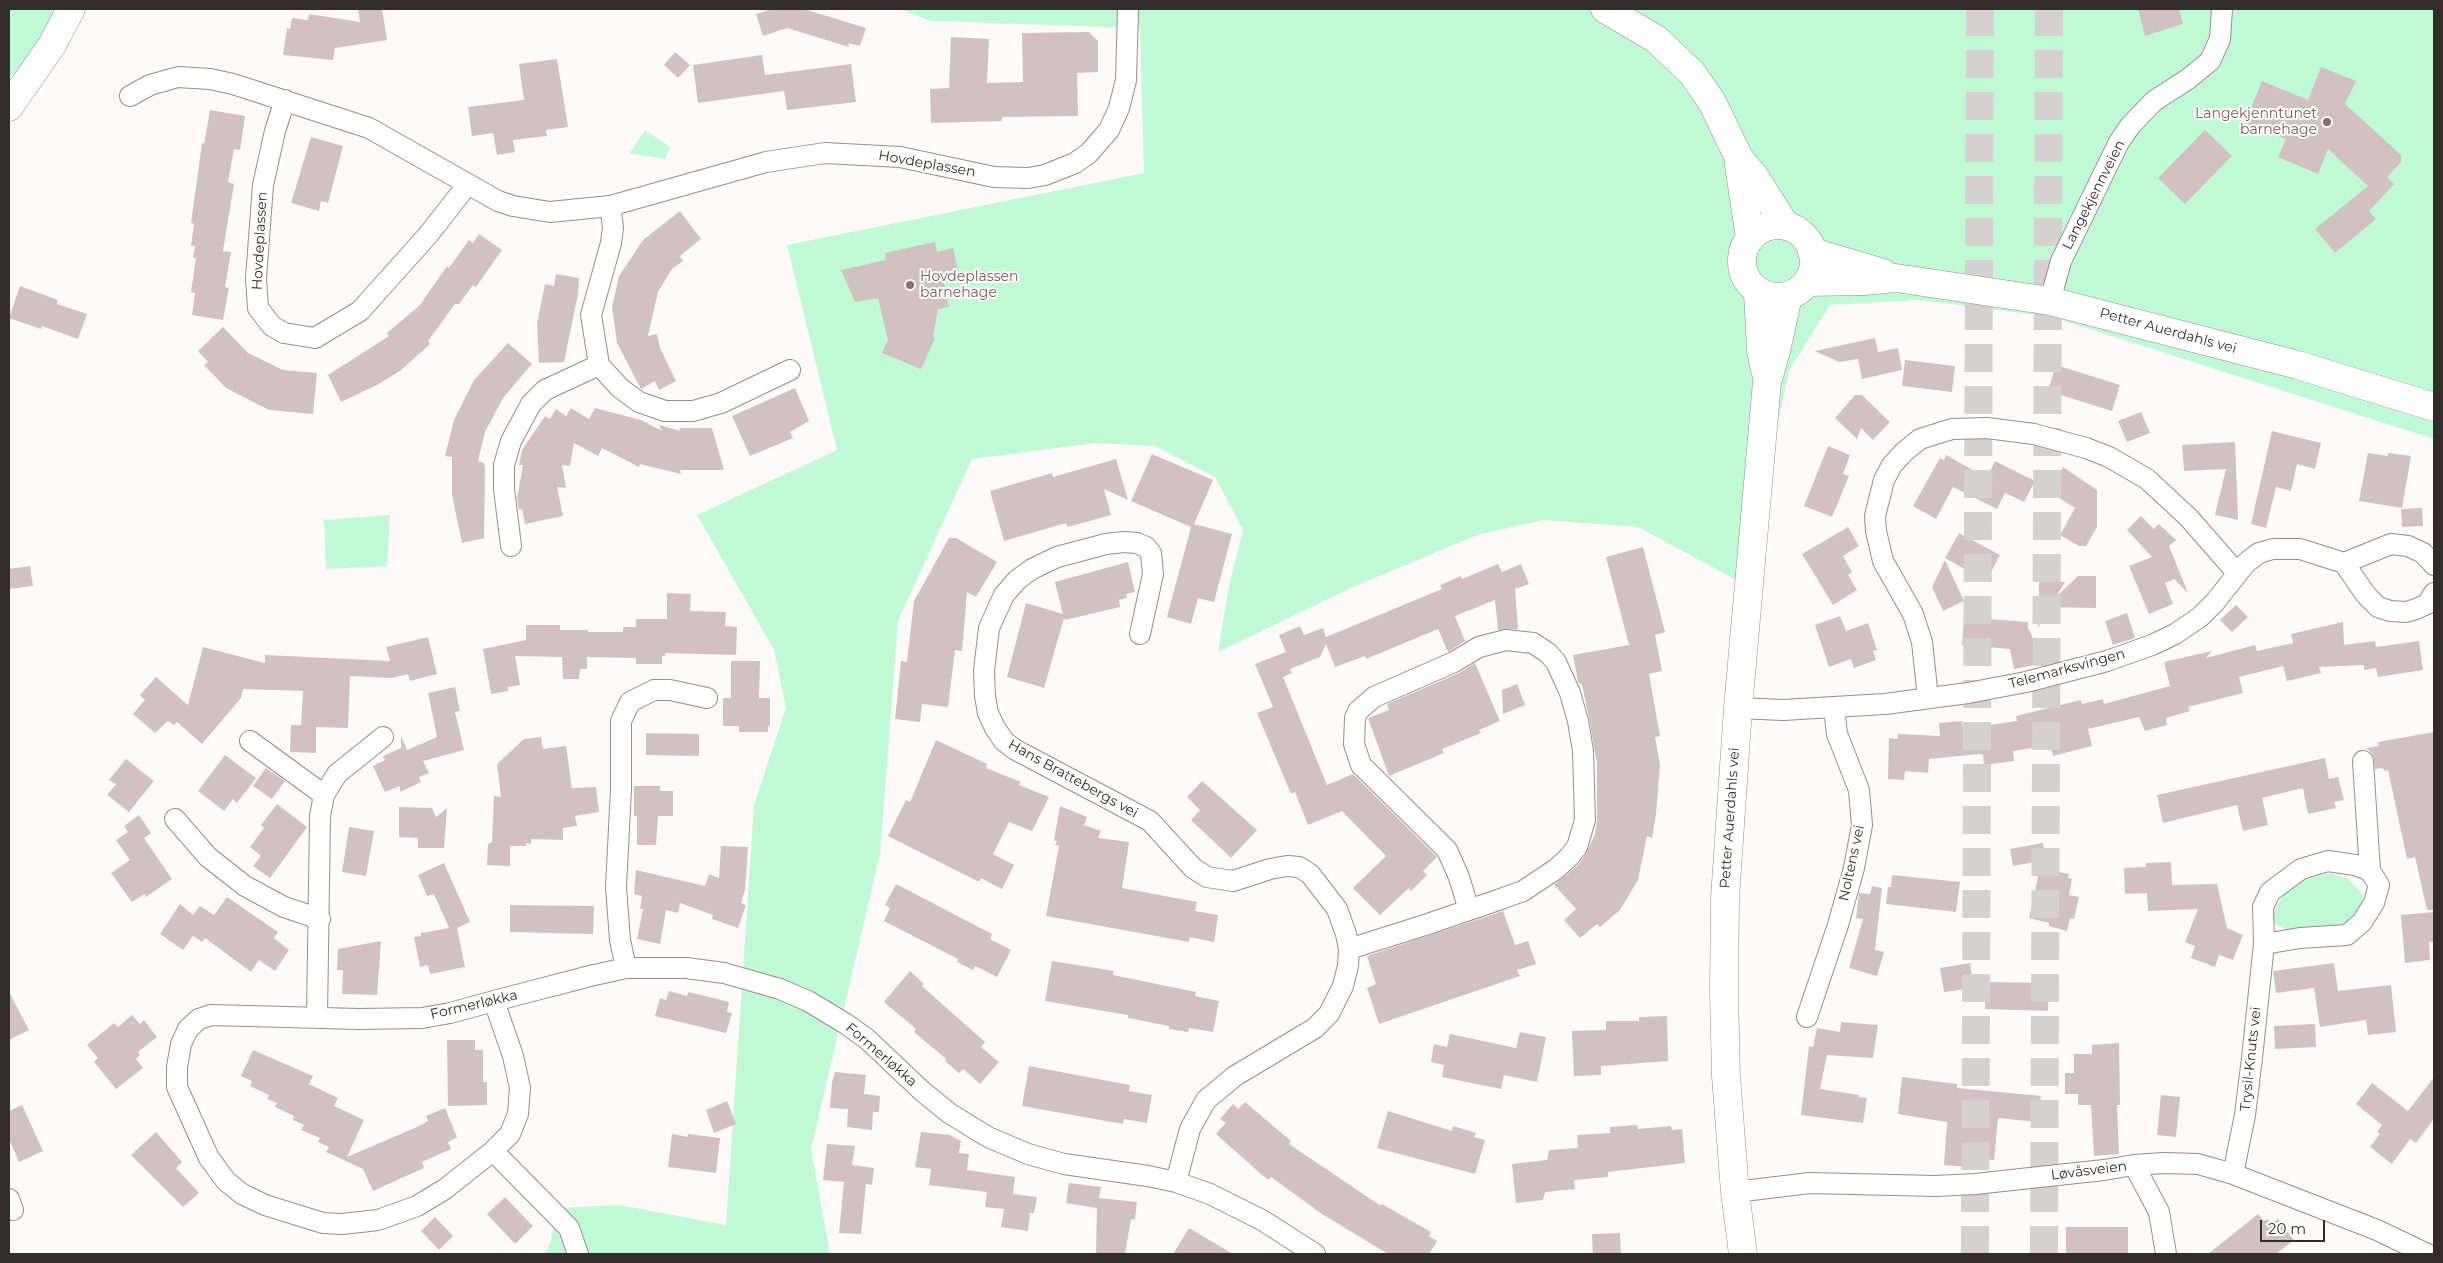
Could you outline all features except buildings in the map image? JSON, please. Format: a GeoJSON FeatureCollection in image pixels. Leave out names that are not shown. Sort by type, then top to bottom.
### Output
{"type":"FeatureCollection","features":[{"type":"Feature","properties":{"kind":"street"},"geometry":{"type":"LineString","coordinates":[[9,107],[47,53],[71,9]]}},
{"type":"Feature","properties":{"kind":"street","name":"Hovdeplassen"},"geometry":{"type":"LineString","coordinates":[[130,96],[140,89],[166,79],[193,78],[233,84],[341,118],[383,135],[498,201],[528,209],[569,211],[610,206],[749,167],[816,154],[845,153],[900,156],[1012,179],[1045,175],[1061,170],[1089,153],[1109,130],[1115,118],[1126,80],[1128,9]]}},
{"type":"Feature","properties":{"kind":"street"},"geometry":{"type":"LineString","coordinates":[[1605,9],[1656,39],[1692,73],[1712,102],[1739,158],[1754,176],[1786,226]]}},
{"type":"Feature","properties":{"kind":"street","name":"Langekjennveien"},"geometry":{"type":"LineString","coordinates":[[2050,301],[2061,260],[2119,142],[2130,126],[2154,101],[2210,61],[2220,39],[2222,9]]}},
{"type":"Feature","properties":{"kind":"street","name":"Hovdeplassen"},"geometry":{"type":"LineString","coordinates":[[285,100],[275,131],[263,185],[256,278],[258,308],[272,326],[284,333],[316,338],[360,312],[428,235],[468,184]]}},
{"type":"Feature","properties":{"kind":"street"},"geometry":{"type":"LineString","coordinates":[[1739,158],[1750,238]]}},
{"type":"Feature","properties":{"kind":"street"},"geometry":{"type":"LineString","coordinates":[[610,206],[613,227],[611,243],[591,316],[598,365],[620,388],[638,402],[665,411],[693,411],[721,404],[790,370]]}},
{"type":"Feature","properties":{"kind":"street"},"geometry":{"type":"LineString","coordinates":[[1772,226],[1786,226],[1797,231],[1807,240],[1812,252],[1812,273],[1798,289],[1778,298],[1758,292],[1749,283],[1743,272],[1742,260],[1744,248],[1750,238],[1760,230],[1772,226]]}},
{"type":"Feature","properties":{"kind":"street","name":"Petter Auerdahls vei"},"geometry":{"type":"LineString","coordinates":[[1812,252],[1866,266],[1896,278],[2050,301],[2298,365],[2434,407]]}},
{"type":"Feature","properties":{"kind":"street","name":"Petter Auerdahls vei"},"geometry":{"type":"LineString","coordinates":[[1743,1254],[1729,1123],[1724,993],[1725,898],[1738,708],[1767,382],[1798,289],[1896,278]]}},
{"type":"Feature","properties":{"kind":"street","name":"Petter Auerdahls vei"},"geometry":{"type":"LineString","coordinates":[[1758,292],[1761,350],[1767,382]]}},
{"type":"Feature","properties":{"kind":"street"},"geometry":{"type":"LineString","coordinates":[[511,546],[504,489],[504,465],[511,442],[531,404],[545,390],[598,365]]}},
{"type":"Feature","properties":{"kind":"street"},"geometry":{"type":"LineString","coordinates":[[1928,698],[1922,642],[1913,614],[1883,561],[1876,531],[1875,516],[1884,480],[1892,465],[1904,452],[1920,440],[1952,429],[1969,427],[2004,429],[2061,440],[2109,458],[2152,484],[2189,518],[2237,573]]}},
{"type":"Feature","properties":{"kind":"street","name":"Hans Brattebergs vei"},"geometry":{"type":"LineString","coordinates":[[1140,634],[1153,574],[1153,563],[1146,547],[1137,543],[1124,542],[1106,544],[1057,557],[1032,568],[1017,580],[1004,595],[989,628],[984,671],[985,696],[988,713],[995,728],[1004,741],[1014,749],[1150,821],[1193,868],[1207,877],[1233,882],[1270,869],[1287,866],[1299,867],[1310,874],[1328,894],[1337,909],[1346,934],[1348,949],[1348,966],[1343,986],[1329,1014],[1315,1028],[1235,1076],[1206,1100],[1190,1129],[1176,1182]]}},
{"type":"Feature","properties":{"kind":"street"},"geometry":{"type":"LineString","coordinates":[[2434,565],[2422,553],[2408,546],[2391,544],[2344,563],[2366,595],[2378,607],[2390,611],[2406,612],[2427,604],[2434,593]]}},
{"type":"Feature","properties":{"kind":"street","name":"Telemarksvingen"},"geometry":{"type":"LineString","coordinates":[[1738,708],[1783,710],[1834,708],[1968,693],[2060,674],[2108,661],[2152,645],[2175,634],[2200,617],[2215,602],[2237,573],[2259,553],[2273,549],[2300,549],[2344,563]]}},
{"type":"Feature","properties":{"kind":"street"},"geometry":{"type":"LineString","coordinates":[[1348,949],[1469,910],[1523,891],[1542,880],[1570,857],[1583,832],[1585,798],[1583,751],[1578,721],[1570,693],[1556,662],[1548,653],[1533,643],[1506,640],[1479,647],[1454,662],[1374,697],[1358,711],[1355,718],[1354,744],[1361,765],[1447,850],[1459,877],[1469,910]]}},
{"type":"Feature","properties":{"kind":"street"},"geometry":{"type":"LineString","coordinates":[[626,968],[620,940],[616,887],[621,789],[621,721],[630,702],[654,690],[670,690],[707,698]]}},
{"type":"Feature","properties":{"kind":"street","name":"Noltens vei"},"geometry":{"type":"LineString","coordinates":[[1807,1017],[1838,925],[1854,868],[1862,825],[1859,790],[1837,734],[1834,708]]}},
{"type":"Feature","properties":{"kind":"street"},"geometry":{"type":"LineString","coordinates":[[317,1018],[320,919],[320,816],[324,795],[338,774],[383,736]]}},
{"type":"Feature","properties":{"kind":"street"},"geometry":{"type":"LineString","coordinates":[[250,741],[324,795]]}},
{"type":"Feature","properties":{"kind":"street"},"geometry":{"type":"LineString","coordinates":[[2264,944],[2300,938],[2347,935],[2362,922],[2374,903],[2378,884],[2370,871],[2363,761]]}},
{"type":"Feature","properties":{"kind":"street"},"geometry":{"type":"LineString","coordinates":[[175,819],[208,857],[245,886],[284,907],[320,919]]}},
{"type":"Feature","properties":{"kind":"street","name":"Trysil-Knuts vei"},"geometry":{"type":"LineString","coordinates":[[2233,1174],[2245,1116],[2264,944],[2263,907],[2270,892],[2301,869],[2328,861],[2355,865],[2370,871]]}},
{"type":"Feature","properties":{"kind":"street","name":"Formerløkka"},"geometry":{"type":"LineString","coordinates":[[494,1151],[445,1189],[417,1206],[378,1220],[342,1224],[323,1222],[264,1205],[242,1194],[226,1181],[209,1158],[177,1087],[177,1067],[181,1044],[188,1029],[199,1019],[211,1015],[422,1018],[626,968],[686,968],[724,973],[780,989],[808,1001],[846,1024],[867,1039],[942,1108],[988,1137],[1028,1154],[1064,1164],[1176,1182],[1237,1205],[1315,1254]]}},
{"type":"Feature","properties":{"kind":"street"},"geometry":{"type":"LineString","coordinates":[[494,1001],[513,1056],[520,1088],[518,1114],[510,1134],[494,1151],[569,1228],[578,1254]]}},
{"type":"Feature","properties":{"kind":"street","name":"Løvåsveien"},"geometry":{"type":"LineString","coordinates":[[1735,1192],[1810,1183],[1935,1186],[1975,1184],[2134,1165],[2164,1163],[2198,1164],[2233,1174],[2377,1230],[2426,1254]]}},
{"type":"Feature","properties":{"kind":"street"},"geometry":{"type":"LineString","coordinates":[[2134,1165],[2159,1212],[2166,1254]]}},
{"type":"Feature","properties":{"kind":"green space"},"geometry":{"type":"Polygon","coordinates":[[[9,9],[56,9],[30,57],[9,78],[9,9]]]}},
{"type":"Feature","properties":{"kind":"green space"},"geometry":{"type":"Polygon","coordinates":[[[900,9],[2434,9],[2434,439],[2052,317],[1920,300],[1830,305],[1789,371],[1762,496],[1755,590],[1638,527],[1543,520],[1477,535],[1351,588],[1218,652],[1229,586],[1243,530],[1215,477],[1155,446],[1095,443],[972,459],[898,621],[880,854],[811,1149],[830,1254],[544,1254],[551,1241],[556,1208],[620,1205],[726,1225],[754,805],[786,708],[774,650],[697,515],[837,450],[787,245],[1144,173],[1140,28],[931,21],[900,9]]]}},
{"type":"Feature","properties":{"kind":"green space"},"geometry":{"type":"Polygon","coordinates":[[[645,130],[670,147],[665,159],[630,153],[645,130]]]}},
{"type":"Feature","properties":{"kind":"green space"},"geometry":{"type":"Polygon","coordinates":[[[390,515],[387,566],[326,569],[324,520],[390,515]]]}},
{"type":"Feature","properties":{"kind":"green space"},"geometry":{"type":"Polygon","coordinates":[[[2330,873],[2349,879],[2363,895],[2363,911],[2344,930],[2305,932],[2288,930],[2274,924],[2274,912],[2282,896],[2303,880],[2330,873]]]}},
{"type":"Feature","properties":{"kind":"tunnel"},"geometry":{"type":"LineString","coordinates":[[1975,1254],[1980,9]]}},
{"type":"Feature","properties":{"kind":"tunnel"},"geometry":{"type":"LineString","coordinates":[[2044,1254],[2049,9]]}},
{"type":"Feature","properties":{"kind":"place","name":"Langekjenntunet barnehage"},"geometry":{"type":"Point","coordinates":[2327,122]}},
{"type":"Feature","properties":{"kind":"place","name":"Hovdeplassen barnehage"},"geometry":{"type":"Point","coordinates":[910,285]}}]}
